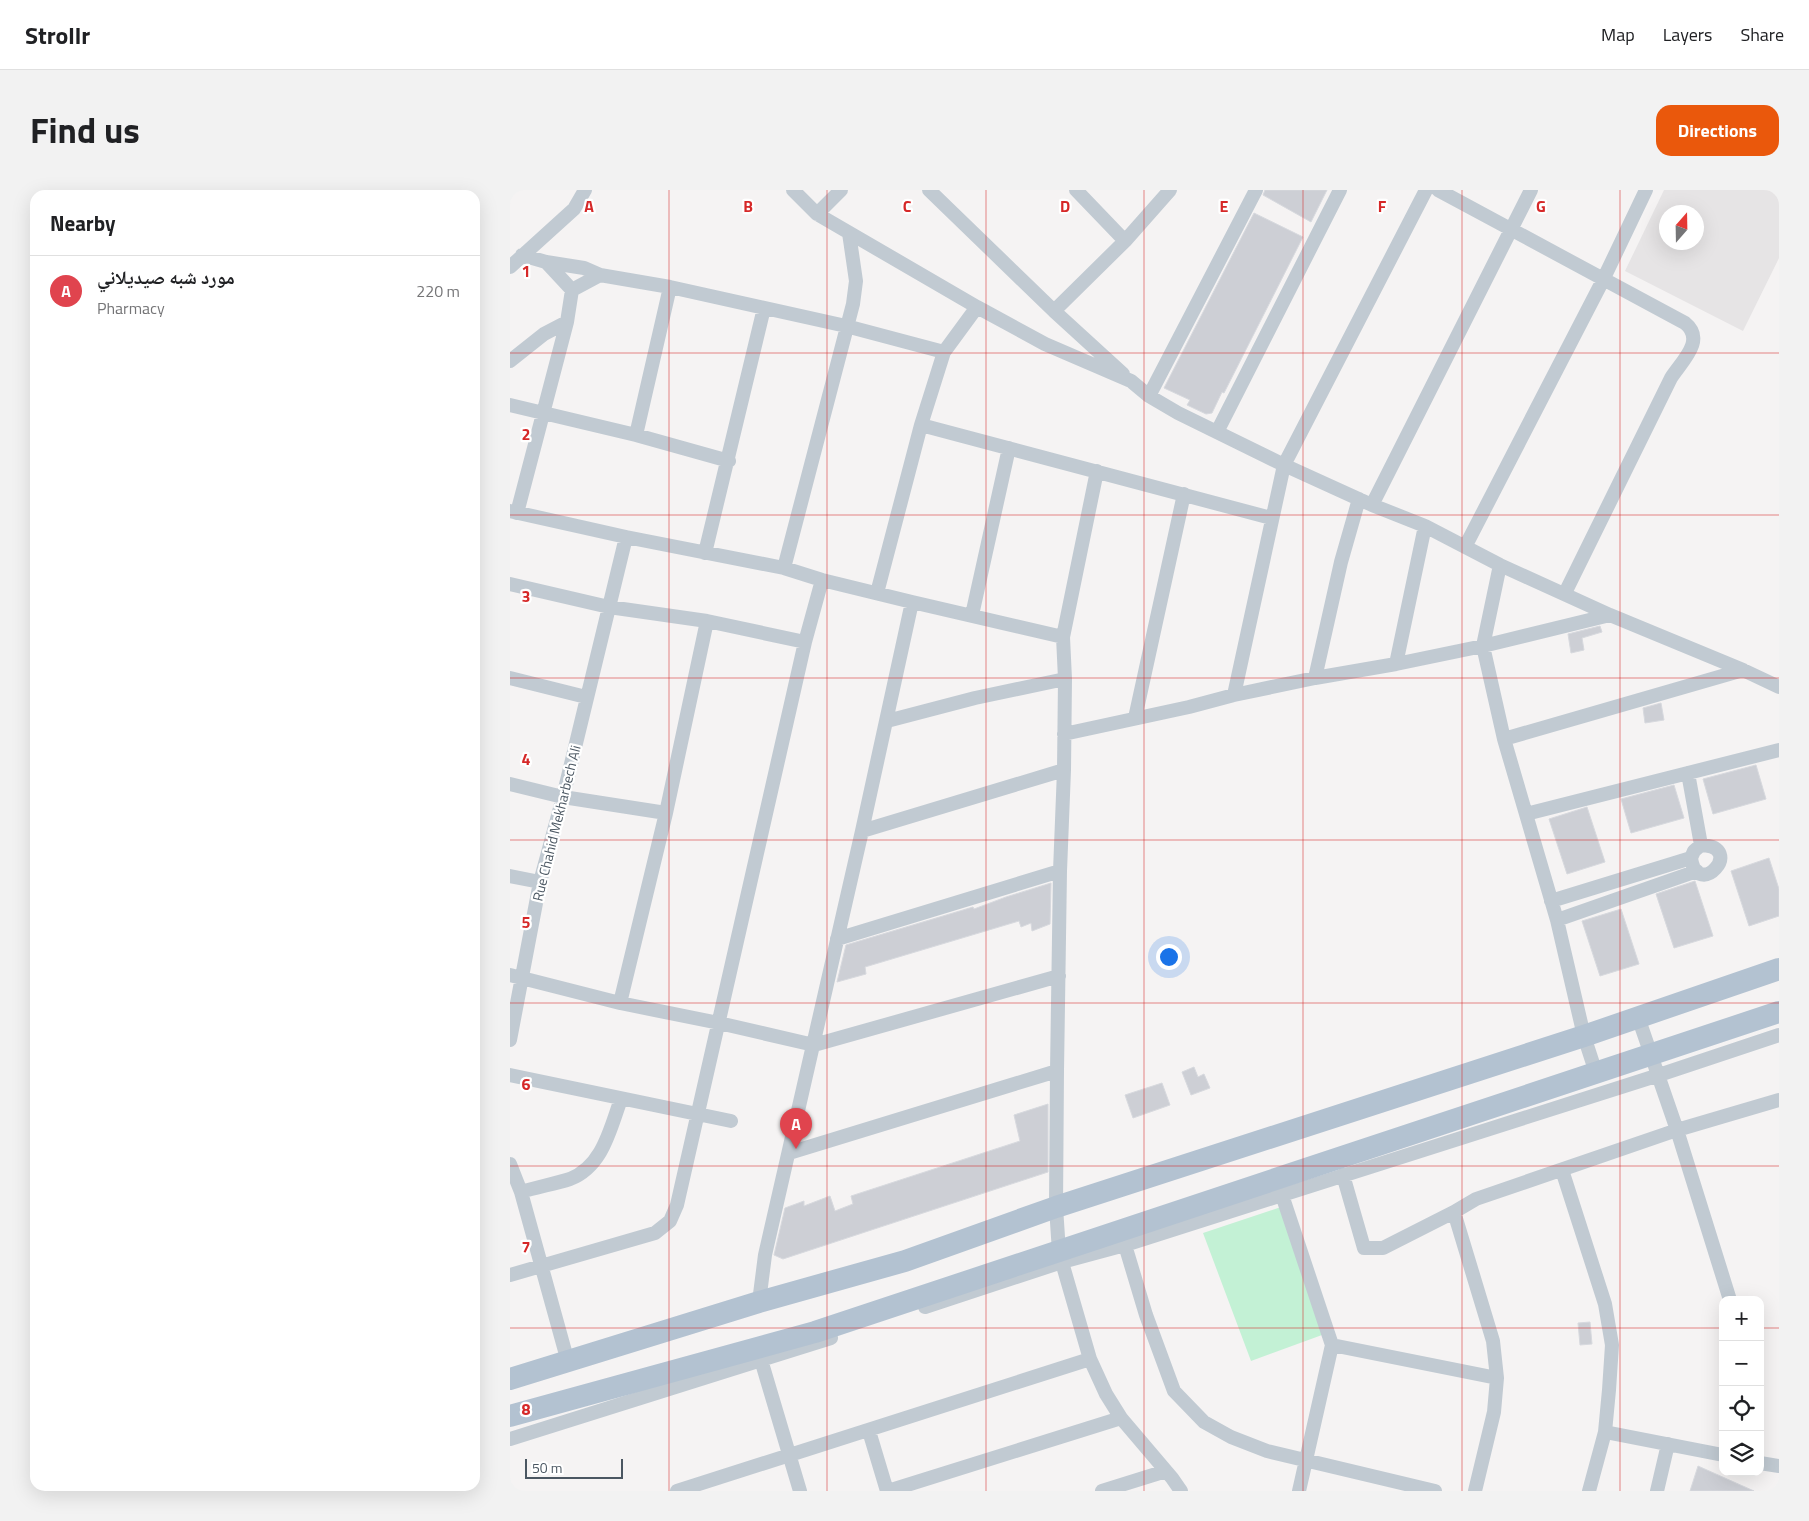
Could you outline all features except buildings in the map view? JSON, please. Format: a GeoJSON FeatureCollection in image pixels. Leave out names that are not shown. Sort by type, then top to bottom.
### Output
{"type":"FeatureCollection","features":[{"type":"Feature","properties":{"kind":"main road"},"geometry":{"type":"LineString","coordinates":[[510,1379],[759,1302],[904,1262],[1056,1206],[1584,1036],[1779,969]]}},
{"type":"Feature","properties":{"kind":"main road"},"geometry":{"type":"LineString","coordinates":[[510,1416],[760,1355],[815,1332],[1061,1257],[1651,1054],[1779,1012]]}},
{"type":"Feature","properties":{"kind":"street"},"geometry":{"type":"LineString","coordinates":[[510,267],[574,209],[585,190]]}},
{"type":"Feature","properties":{"kind":"street"},"geometry":{"type":"LineString","coordinates":[[792,190],[816,214],[977,307],[1045,344],[1131,381]]}},
{"type":"Feature","properties":{"kind":"street"},"geometry":{"type":"LineString","coordinates":[[816,214],[841,190]]}},
{"type":"Feature","properties":{"kind":"street"},"geometry":{"type":"LineString","coordinates":[[929,190],[1054,311],[1131,381],[1149,396],[1178,413],[1284,465],[1425,526],[1500,565],[1610,615],[1743,670],[1779,687]]}},
{"type":"Feature","properties":{"kind":"street"},"geometry":{"type":"LineString","coordinates":[[1076,190],[1126,241]]}},
{"type":"Feature","properties":{"kind":"street"},"geometry":{"type":"LineString","coordinates":[[1054,311],[1126,241],[1170,190]]}},
{"type":"Feature","properties":{"kind":"street"},"geometry":{"type":"LineString","coordinates":[[1149,396],[1256,190]]}},
{"type":"Feature","properties":{"kind":"street"},"geometry":{"type":"LineString","coordinates":[[1217,432],[1340,190]]}},
{"type":"Feature","properties":{"kind":"street"},"geometry":{"type":"LineString","coordinates":[[1234,695],[1284,465],[1426,190]]}},
{"type":"Feature","properties":{"kind":"street"},"geometry":{"type":"LineString","coordinates":[[1438,190],[1684,323],[1694,333],[1691,348],[1671,378],[1565,594]]}},
{"type":"Feature","properties":{"kind":"street"},"geometry":{"type":"LineString","coordinates":[[1315,678],[1341,562],[1366,502],[1531,190]]}},
{"type":"Feature","properties":{"kind":"street"},"geometry":{"type":"LineString","coordinates":[[1465,548],[1603,280],[1646,190]]}},
{"type":"Feature","properties":{"kind":"street"},"geometry":{"type":"LineString","coordinates":[[784,568],[853,304],[856,280],[848,232]]}},
{"type":"Feature","properties":{"kind":"street"},"geometry":{"type":"LineString","coordinates":[[522,255],[546,262],[584,268],[600,275],[670,287],[846,326],[944,352]]}},
{"type":"Feature","properties":{"kind":"street"},"geometry":{"type":"LineString","coordinates":[[546,262],[572,290]]}},
{"type":"Feature","properties":{"kind":"street"},"geometry":{"type":"LineString","coordinates":[[572,290],[600,275]]}},
{"type":"Feature","properties":{"kind":"street"},"geometry":{"type":"LineString","coordinates":[[636,436],[670,287]]}},
{"type":"Feature","properties":{"kind":"street"},"geometry":{"type":"LineString","coordinates":[[572,290],[567,322],[544,412],[514,512],[626,537],[784,568],[822,580],[1063,637]]}},
{"type":"Feature","properties":{"kind":"street"},"geometry":{"type":"LineString","coordinates":[[878,593],[921,425],[944,352],[977,307]]}},
{"type":"Feature","properties":{"kind":"street"},"geometry":{"type":"LineString","coordinates":[[706,553],[764,308]]}},
{"type":"Feature","properties":{"kind":"street"},"geometry":{"type":"LineString","coordinates":[[510,361],[544,334],[567,322]]}},
{"type":"Feature","properties":{"kind":"street"},"geometry":{"type":"LineString","coordinates":[[510,405],[544,412],[729,461]]}},
{"type":"Feature","properties":{"kind":"street"},"geometry":{"type":"LineString","coordinates":[[921,425],[1271,518]]}},
{"type":"Feature","properties":{"kind":"street"},"geometry":{"type":"LineString","coordinates":[[972,615],[1010,448]]}},
{"type":"Feature","properties":{"kind":"street"},"geometry":{"type":"LineString","coordinates":[[1098,471],[1063,637],[1065,680],[1064,770],[1060,871],[1056,1206],[1061,1257],[1090,1359],[1106,1394],[1121,1418],[1181,1491]]}},
{"type":"Feature","properties":{"kind":"street"},"geometry":{"type":"LineString","coordinates":[[1135,718],[1184,494]]}},
{"type":"Feature","properties":{"kind":"street"},"geometry":{"type":"LineString","coordinates":[[1396,664],[1425,526]]}},
{"type":"Feature","properties":{"kind":"street","name":"Rue Chahid Mekharbech Ali"},"geometry":{"type":"LineString","coordinates":[[510,1040],[516,977],[563,797],[626,537]]}},
{"type":"Feature","properties":{"kind":"street"},"geometry":{"type":"LineString","coordinates":[[1500,565],[1483,646],[1504,738],[1557,920],[1584,1036],[1596,1073]]}},
{"type":"Feature","properties":{"kind":"street"},"geometry":{"type":"LineString","coordinates":[[510,1274],[655,1234],[664,1228],[674,1214],[678,1205],[699,1115],[805,642],[822,580]]}},
{"type":"Feature","properties":{"kind":"street"},"geometry":{"type":"LineString","coordinates":[[510,584],[609,607],[707,621],[805,642]]}},
{"type":"Feature","properties":{"kind":"street"},"geometry":{"type":"LineString","coordinates":[[759,1302],[765,1255],[814,1046],[912,602]]}},
{"type":"Feature","properties":{"kind":"street"},"geometry":{"type":"LineString","coordinates":[[1064,734],[1234,695],[1483,646],[1610,615]]}},
{"type":"Feature","properties":{"kind":"street"},"geometry":{"type":"LineString","coordinates":[[620,1003],[666,813],[707,621]]}},
{"type":"Feature","properties":{"kind":"street"},"geometry":{"type":"LineString","coordinates":[[1504,738],[1743,670]]}},
{"type":"Feature","properties":{"kind":"street"},"geometry":{"type":"LineString","coordinates":[[510,678],[586,697]]}},
{"type":"Feature","properties":{"kind":"street"},"geometry":{"type":"LineString","coordinates":[[887,721],[975,698],[1065,680]]}},
{"type":"Feature","properties":{"kind":"street"},"geometry":{"type":"LineString","coordinates":[[1526,814],[1779,750]]}},
{"type":"Feature","properties":{"kind":"street"},"geometry":{"type":"LineString","coordinates":[[862,831],[1064,770]]}},
{"type":"Feature","properties":{"kind":"street"},"geometry":{"type":"LineString","coordinates":[[1688,773],[1701,845]]}},
{"type":"Feature","properties":{"kind":"street"},"geometry":{"type":"LineString","coordinates":[[510,784],[563,797],[666,813]]}},
{"type":"Feature","properties":{"kind":"street"},"geometry":{"type":"LineString","coordinates":[[1697,872],[1692,865],[1691,858],[1694,851],[1701,845]]}},
{"type":"Feature","properties":{"kind":"street"},"geometry":{"type":"LineString","coordinates":[[1557,920],[1697,872],[1712,874],[1718,869],[1720,854],[1715,848],[1701,845]]}},
{"type":"Feature","properties":{"kind":"street"},"geometry":{"type":"LineString","coordinates":[[1551,901],[1691,858]]}},
{"type":"Feature","properties":{"kind":"street"},"geometry":{"type":"LineString","coordinates":[[837,939],[1060,871]]}},
{"type":"Feature","properties":{"kind":"street"},"geometry":{"type":"LineString","coordinates":[[510,876],[540,882]]}},
{"type":"Feature","properties":{"kind":"street"},"geometry":{"type":"LineString","coordinates":[[516,977],[620,1003],[719,1023],[814,1046],[1059,976]]}},
{"type":"Feature","properties":{"kind":"street"},"geometry":{"type":"LineString","coordinates":[[1638,1017],[1677,1130],[1729,1296]]}},
{"type":"Feature","properties":{"kind":"street"},"geometry":{"type":"LineString","coordinates":[[1061,1257],[1125,1245],[1779,1035]]}},
{"type":"Feature","properties":{"kind":"street"},"geometry":{"type":"LineString","coordinates":[[789,1153],[1057,1071]]}},
{"type":"Feature","properties":{"kind":"street"},"geometry":{"type":"LineString","coordinates":[[510,1075],[730,1122]]}},
{"type":"Feature","properties":{"kind":"street"},"geometry":{"type":"LineString","coordinates":[[520,1192],[570,1179],[593,1163],[605,1142],[620,1099]]}},
{"type":"Feature","properties":{"kind":"street"},"geometry":{"type":"LineString","coordinates":[[1343,1175],[1364,1248],[1383,1248],[1476,1199],[1677,1130],[1779,1100]]}},
{"type":"Feature","properties":{"kind":"street"},"geometry":{"type":"LineString","coordinates":[[510,1164],[520,1192],[568,1362]]}},
{"type":"Feature","properties":{"kind":"street"},"geometry":{"type":"LineString","coordinates":[[1562,1170],[1605,1304],[1612,1345],[1605,1432],[1589,1491]]}},
{"type":"Feature","properties":{"kind":"street"},"geometry":{"type":"LineString","coordinates":[[1282,1194],[1332,1345],[1299,1491]]}},
{"type":"Feature","properties":{"kind":"street"},"geometry":{"type":"LineString","coordinates":[[1454,1212],[1493,1341],[1497,1378],[1494,1412],[1475,1491]]}},
{"type":"Feature","properties":{"kind":"street"},"geometry":{"type":"LineString","coordinates":[[1125,1245],[1146,1315],[1174,1391],[1204,1422],[1231,1437],[1267,1451],[1436,1491]]}},
{"type":"Feature","properties":{"kind":"street"},"geometry":{"type":"LineString","coordinates":[[1332,1345],[1497,1378]]}},
{"type":"Feature","properties":{"kind":"street"},"geometry":{"type":"LineString","coordinates":[[510,1439],[760,1355],[800,1491]]}},
{"type":"Feature","properties":{"kind":"street"},"geometry":{"type":"LineString","coordinates":[[677,1491],[711,1486],[789,1456],[1090,1359]]}},
{"type":"Feature","properties":{"kind":"street"},"geometry":{"type":"LineString","coordinates":[[868,1431],[888,1491],[1121,1418]]}},
{"type":"Feature","properties":{"kind":"street"},"geometry":{"type":"LineString","coordinates":[[1605,1432],[1719,1454]]}},
{"type":"Feature","properties":{"kind":"street"},"geometry":{"type":"LineString","coordinates":[[1657,1491],[1668,1444]]}},
{"type":"Feature","properties":{"kind":"street"},"geometry":{"type":"LineString","coordinates":[[1764,1464],[1779,1466]]}},
{"type":"Feature","properties":{"kind":"street"},"geometry":{"type":"LineString","coordinates":[[1102,1491],[1166,1471]]}},
{"type":"Feature","properties":{"kind":"shaded area"},"geometry":{"type":"Polygon","coordinates":[[[1664,190],[1779,190],[1779,258],[1743,331],[1625,271],[1664,190]]]}},
{"type":"Feature","properties":{"kind":"green space"},"geometry":{"type":"Polygon","coordinates":[[[1281,1207],[1322,1335],[1251,1361],[1203,1233],[1281,1207]]]}},
{"type":"Feature","properties":{"kind":"place","name":"مورد شبه صيديلاني"},"geometry":{"type":"Point","coordinates":[796,1149]}}]}
